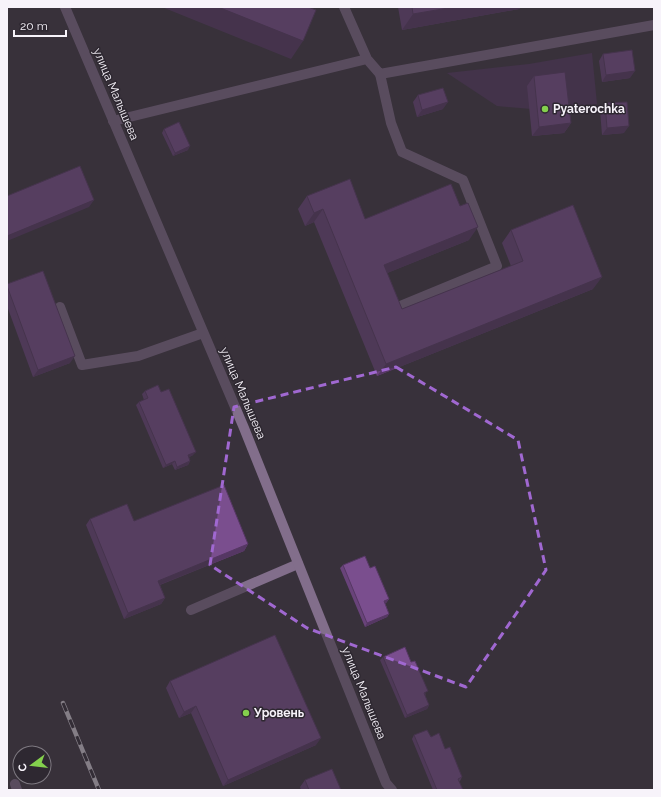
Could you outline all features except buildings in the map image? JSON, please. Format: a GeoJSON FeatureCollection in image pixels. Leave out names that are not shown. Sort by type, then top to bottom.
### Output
{"type":"FeatureCollection","features":[{"type":"Feature","properties":{"kind":"street","name":"улица Малышева"},"geometry":{"type":"LineString","coordinates":[[65,7],[244,428],[386,783],[392,790]]}},
{"type":"Feature","properties":{"kind":"street"},"geometry":{"type":"LineString","coordinates":[[344,7],[367,59],[380,74],[391,123],[402,152],[463,180],[497,266],[400,306]]}},
{"type":"Feature","properties":{"kind":"street"},"geometry":{"type":"LineString","coordinates":[[380,74],[654,25]]}},
{"type":"Feature","properties":{"kind":"street"},"geometry":{"type":"LineString","coordinates":[[113,121],[367,59]]}},
{"type":"Feature","properties":{"kind":"street"},"geometry":{"type":"LineString","coordinates":[[60,307],[82,365],[138,356],[203,332]]}},
{"type":"Feature","properties":{"kind":"street"},"geometry":{"type":"LineString","coordinates":[[192,610],[298,564]]}},
{"type":"Feature","properties":{"kind":"highlighted area"},"geometry":{"type":"Polygon","coordinates":[[[396,367],[518,440],[546,570],[466,687],[307,628],[210,565],[234,407],[396,367]]]}},
{"type":"Feature","properties":{"kind":"shaded area"},"geometry":{"type":"Polygon","coordinates":[[[592,53],[597,104],[543,110],[497,106],[447,73],[529,64],[592,53]]]}},
{"type":"Feature","properties":{"kind":"railway"},"geometry":{"type":"LineString","coordinates":[[63,703],[99,790]]}},
{"type":"Feature","properties":{"kind":"place","name":"Pyaterochka"},"geometry":{"type":"Point","coordinates":[545,109]}},
{"type":"Feature","properties":{"kind":"place","name":"Уровень"},"geometry":{"type":"Point","coordinates":[246,713]}}]}
